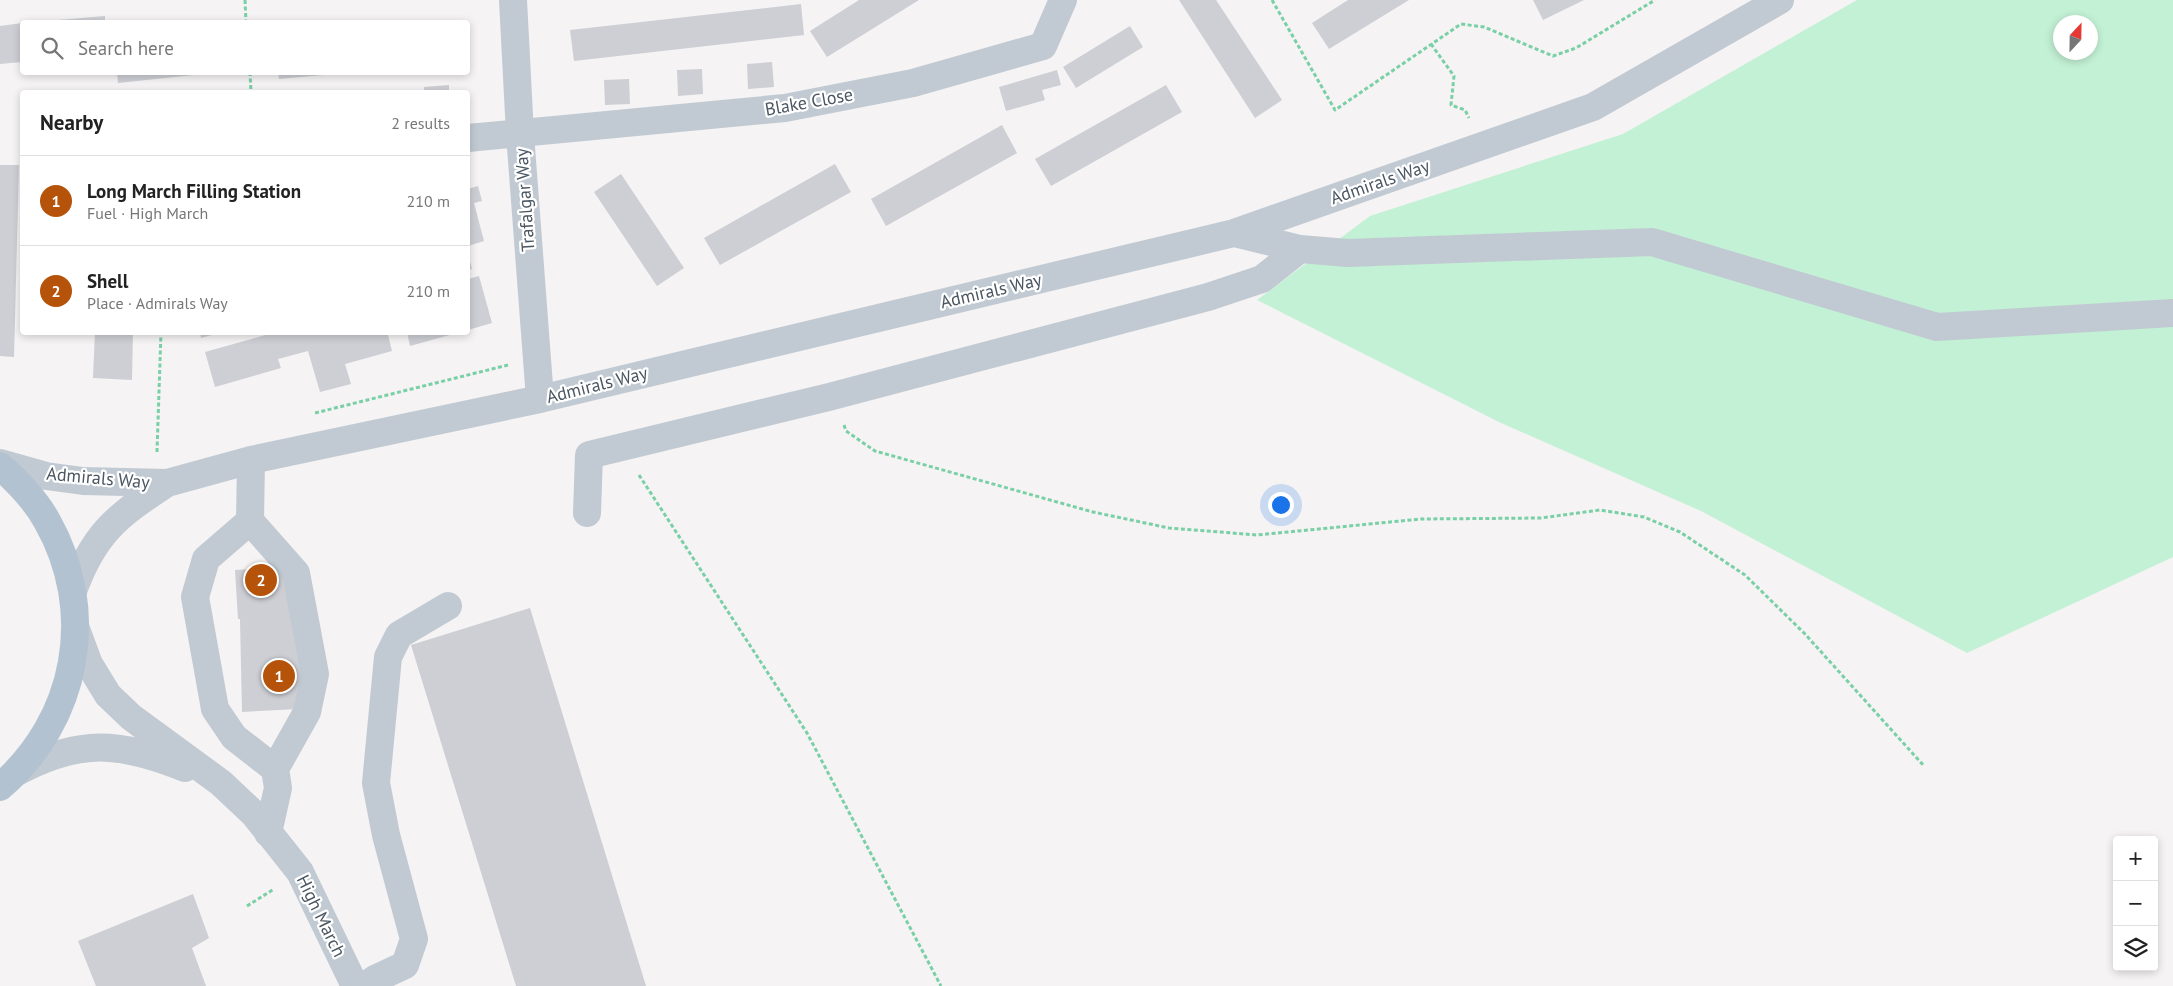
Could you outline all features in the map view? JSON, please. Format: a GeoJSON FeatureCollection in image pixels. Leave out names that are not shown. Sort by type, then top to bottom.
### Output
{"type":"FeatureCollection","features":[{"type":"Feature","properties":{"kind":"main road"},"geometry":{"type":"LineString","coordinates":[[0,465],[24,489],[46,520],[63,554],[73,591],[76,629],[72,668],[60,706],[42,741],[9,779]]}},
{"type":"Feature","properties":{"kind":"street","name":"Trafalgar Way"},"geometry":{"type":"LineString","coordinates":[[514,0],[520,134],[540,399]]}},
{"type":"Feature","properties":{"kind":"street","name":"Blake Close"},"geometry":{"type":"LineString","coordinates":[[520,134],[785,108],[913,83],[1043,46],[1063,0]]}},
{"type":"Feature","properties":{"kind":"street","name":"Admirals Way"},"geometry":{"type":"LineString","coordinates":[[0,465],[46,476],[83,481],[167,483],[251,460],[540,399],[1234,233],[1593,107],[1780,0]]}},
{"type":"Feature","properties":{"kind":"street"},"geometry":{"type":"LineString","coordinates":[[470,138],[520,134]]}},
{"type":"Feature","properties":{"kind":"street"},"geometry":{"type":"LineString","coordinates":[[1234,233],[1300,249],[1348,253],[1652,242],[1937,327],[2173,313]]}},
{"type":"Feature","properties":{"kind":"street"},"geometry":{"type":"LineString","coordinates":[[587,513],[589,455],[829,397],[1208,297],[1262,279],[1300,249]]}},
{"type":"Feature","properties":{"kind":"street"},"geometry":{"type":"LineString","coordinates":[[251,460],[250,521],[296,573],[315,674],[307,712],[275,768],[278,788],[268,833]]}},
{"type":"Feature","properties":{"kind":"street","name":"Admirals Way"},"geometry":{"type":"LineString","coordinates":[[73,591],[82,565],[108,528],[126,510],[167,483]]}},
{"type":"Feature","properties":{"kind":"street"},"geometry":{"type":"LineString","coordinates":[[250,521],[206,559],[194,597],[215,709],[234,737],[275,768]]}},
{"type":"Feature","properties":{"kind":"street"},"geometry":{"type":"LineString","coordinates":[[365,986],[375,979],[406,965],[414,939],[386,835],[376,783],[388,657],[399,636],[448,606]]}},
{"type":"Feature","properties":{"kind":"street","name":"High March"},"geometry":{"type":"LineString","coordinates":[[76,629],[89,664],[108,695],[131,717],[221,783],[254,814],[300,872],[355,986]]}},
{"type":"Feature","properties":{"kind":"street","name":"High March"},"geometry":{"type":"LineString","coordinates":[[9,779],[40,759],[60,752],[92,748],[118,748],[151,754],[221,783]]}},
{"type":"Feature","properties":{"kind":"path"},"geometry":{"type":"LineString","coordinates":[[245,0],[246,20]]}},
{"type":"Feature","properties":{"kind":"path"},"geometry":{"type":"LineString","coordinates":[[1272,0],[1335,110],[1461,24],[1484,26],[1553,56],[1576,48],[1654,0]]}},
{"type":"Feature","properties":{"kind":"path"},"geometry":{"type":"LineString","coordinates":[[1431,44],[1454,76],[1451,104],[1465,110],[1483,145]]}},
{"type":"Feature","properties":{"kind":"path"},"geometry":{"type":"LineString","coordinates":[[250,75],[251,90]]}},
{"type":"Feature","properties":{"kind":"path"},"geometry":{"type":"LineString","coordinates":[[156,452],[161,335]]}},
{"type":"Feature","properties":{"kind":"path"},"geometry":{"type":"LineString","coordinates":[[308,414],[537,358]]}},
{"type":"Feature","properties":{"kind":"path"},"geometry":{"type":"LineString","coordinates":[[829,397],[846,431],[876,450],[1093,512],[1169,528],[1257,535],[1422,519],[1541,518],[1600,510],[1644,517],[1680,532],[1745,574],[1818,648],[1924,766]]}},
{"type":"Feature","properties":{"kind":"path"},"geometry":{"type":"LineString","coordinates":[[147,454],[166,449]]}},
{"type":"Feature","properties":{"kind":"path"},"geometry":{"type":"LineString","coordinates":[[636,471],[807,733],[941,986]]}},
{"type":"Feature","properties":{"kind":"path"},"geometry":{"type":"LineString","coordinates":[[247,906],[278,886]]}},
{"type":"Feature","properties":{"kind":"green space"},"geometry":{"type":"Polygon","coordinates":[[[1857,0],[2173,0],[2173,557],[1967,653],[1701,511],[1499,422],[1257,300],[1370,216],[1623,134],[1857,0]]]}},
{"type":"Feature","properties":{"kind":"building"},"geometry":{"type":"Polygon","coordinates":[[[859,0],[919,0],[827,57],[810,31],[859,0]]]}},
{"type":"Feature","properties":{"kind":"building"},"geometry":{"type":"Polygon","coordinates":[[[1179,0],[1216,0],[1282,100],[1255,118],[1179,0]]]}},
{"type":"Feature","properties":{"kind":"building"},"geometry":{"type":"Polygon","coordinates":[[[1348,0],[1409,0],[1329,49],[1312,23],[1348,0]]]}},
{"type":"Feature","properties":{"kind":"building"},"geometry":{"type":"Polygon","coordinates":[[[1533,0],[1584,0],[1543,20],[1533,0]]]}},
{"type":"Feature","properties":{"kind":"building"},"geometry":{"type":"Polygon","coordinates":[[[801,4],[804,35],[574,61],[570,30],[801,4]]]}},
{"type":"Feature","properties":{"kind":"building"},"geometry":{"type":"Polygon","coordinates":[[[105,16],[105,20],[58,20],[105,16]]]}},
{"type":"Feature","properties":{"kind":"building"},"geometry":{"type":"Polygon","coordinates":[[[20,23],[20,62],[0,64],[0,26],[20,23]]]}},
{"type":"Feature","properties":{"kind":"building"},"geometry":{"type":"Polygon","coordinates":[[[1130,26],[1143,47],[1076,88],[1063,67],[1130,26]]]}},
{"type":"Feature","properties":{"kind":"building"},"geometry":{"type":"Polygon","coordinates":[[[772,62],[774,87],[748,89],[747,64],[772,62]]]}},
{"type":"Feature","properties":{"kind":"building"},"geometry":{"type":"Polygon","coordinates":[[[702,69],[703,94],[678,96],[677,70],[702,69]]]}},
{"type":"Feature","properties":{"kind":"building"},"geometry":{"type":"Polygon","coordinates":[[[1057,70],[1061,85],[1042,90],[1045,100],[1006,111],[999,87],[1057,70]]]}},
{"type":"Feature","properties":{"kind":"building"},"geometry":{"type":"Polygon","coordinates":[[[117,75],[194,75],[118,83],[117,75]]]}},
{"type":"Feature","properties":{"kind":"building"},"geometry":{"type":"Polygon","coordinates":[[[278,75],[323,75],[279,79],[278,75]]]}},
{"type":"Feature","properties":{"kind":"building"},"geometry":{"type":"Polygon","coordinates":[[[629,79],[630,104],[605,105],[604,80],[629,79]]]}},
{"type":"Feature","properties":{"kind":"building"},"geometry":{"type":"Polygon","coordinates":[[[449,85],[449,90],[424,90],[424,87],[449,85]]]}},
{"type":"Feature","properties":{"kind":"building"},"geometry":{"type":"Polygon","coordinates":[[[1166,85],[1182,112],[1051,186],[1035,159],[1166,85]]]}},
{"type":"Feature","properties":{"kind":"building"},"geometry":{"type":"Polygon","coordinates":[[[1002,125],[1017,153],[886,226],[871,199],[1002,125]]]}},
{"type":"Feature","properties":{"kind":"building"},"geometry":{"type":"Polygon","coordinates":[[[835,164],[851,192],[720,265],[704,238],[835,164]]]}},
{"type":"Feature","properties":{"kind":"building"},"geometry":{"type":"Polygon","coordinates":[[[0,165],[19,165],[14,357],[0,356],[0,165]]]}},
{"type":"Feature","properties":{"kind":"building"},"geometry":{"type":"Polygon","coordinates":[[[621,174],[684,268],[657,286],[594,192],[621,174]]]}},
{"type":"Feature","properties":{"kind":"building"},"geometry":{"type":"Polygon","coordinates":[[[478,186],[482,201],[474,203],[484,241],[470,245],[470,188],[478,186]]]}},
{"type":"Feature","properties":{"kind":"building"},"geometry":{"type":"Polygon","coordinates":[[[479,276],[492,323],[470,329],[470,278],[479,276]]]}},
{"type":"Feature","properties":{"kind":"building"},"geometry":{"type":"Polygon","coordinates":[[[95,335],[133,335],[132,380],[93,378],[95,335]]]}},
{"type":"Feature","properties":{"kind":"building"},"geometry":{"type":"Polygon","coordinates":[[[200,335],[212,335],[201,338],[200,335]]]}},
{"type":"Feature","properties":{"kind":"building"},"geometry":{"type":"Polygon","coordinates":[[[265,335],[388,335],[392,351],[345,364],[351,384],[320,392],[308,351],[278,359],[281,368],[215,387],[205,352],[265,335]]]}},
{"type":"Feature","properties":{"kind":"building"},"geometry":{"type":"Polygon","coordinates":[[[408,335],[450,335],[410,346],[408,335]]]}},
{"type":"Feature","properties":{"kind":"building"},"geometry":{"type":"Polygon","coordinates":[[[286,567],[318,708],[242,712],[240,619],[238,619],[235,570],[286,567]]]}},
{"type":"Feature","properties":{"kind":"building"},"geometry":{"type":"Polygon","coordinates":[[[530,608],[646,986],[516,986],[411,645],[530,608]]]}},
{"type":"Feature","properties":{"kind":"building"},"geometry":{"type":"Polygon","coordinates":[[[193,894],[209,938],[192,948],[206,986],[96,986],[78,941],[193,894]]]}},
{"type":"Feature","properties":{"kind":"place","name":"Shell"},"geometry":{"type":"Point","coordinates":[261,580]}},
{"type":"Feature","properties":{"kind":"place","name":"Long March Filling Station"},"geometry":{"type":"Point","coordinates":[279,676]}}]}
